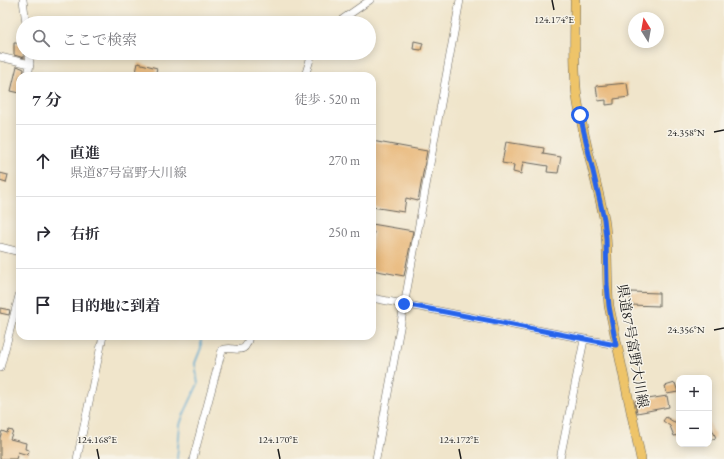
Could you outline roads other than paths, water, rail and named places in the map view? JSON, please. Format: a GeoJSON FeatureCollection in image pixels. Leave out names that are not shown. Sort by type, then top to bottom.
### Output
{"type":"FeatureCollection","features":[{"type":"Feature","properties":{"kind":"main road","name":"県道87号富野大川線"},"geometry":{"type":"LineString","coordinates":[[575,0],[577,96],[584,135],[604,219],[609,306],[641,459]]}},
{"type":"Feature","properties":{"kind":"street"},"geometry":{"type":"LineString","coordinates":[[23,0],[25,16]]}},
{"type":"Feature","properties":{"kind":"street"},"geometry":{"type":"LineString","coordinates":[[347,16],[370,0]]}},
{"type":"Feature","properties":{"kind":"street"},"geometry":{"type":"LineString","coordinates":[[376,459],[460,0]]}},
{"type":"Feature","properties":{"kind":"street"},"geometry":{"type":"LineString","coordinates":[[0,57],[30,64]]}},
{"type":"Feature","properties":{"kind":"street"},"geometry":{"type":"LineString","coordinates":[[29,72],[30,60]]}},
{"type":"Feature","properties":{"kind":"street"},"geometry":{"type":"LineString","coordinates":[[306,72],[310,60]]}},
{"type":"Feature","properties":{"kind":"street"},"geometry":{"type":"LineString","coordinates":[[0,247],[16,251]]}},
{"type":"Feature","properties":{"kind":"street"},"geometry":{"type":"LineString","coordinates":[[376,299],[616,345]]}},
{"type":"Feature","properties":{"kind":"street"},"geometry":{"type":"LineString","coordinates":[[0,368],[16,307]]}},
{"type":"Feature","properties":{"kind":"street"},"geometry":{"type":"LineString","coordinates":[[77,459],[102,340]]}},
{"type":"Feature","properties":{"kind":"street"},"geometry":{"type":"LineString","coordinates":[[193,459],[222,350],[226,348],[235,350],[243,349],[246,346],[248,340]]}},
{"type":"Feature","properties":{"kind":"street"},"geometry":{"type":"LineString","coordinates":[[560,459],[584,340]]}},
{"type":"Feature","properties":{"kind":"waterway"},"geometry":{"type":"LineString","coordinates":[[177,459],[180,425],[198,384],[195,363],[201,348],[201,340]]}}]}
